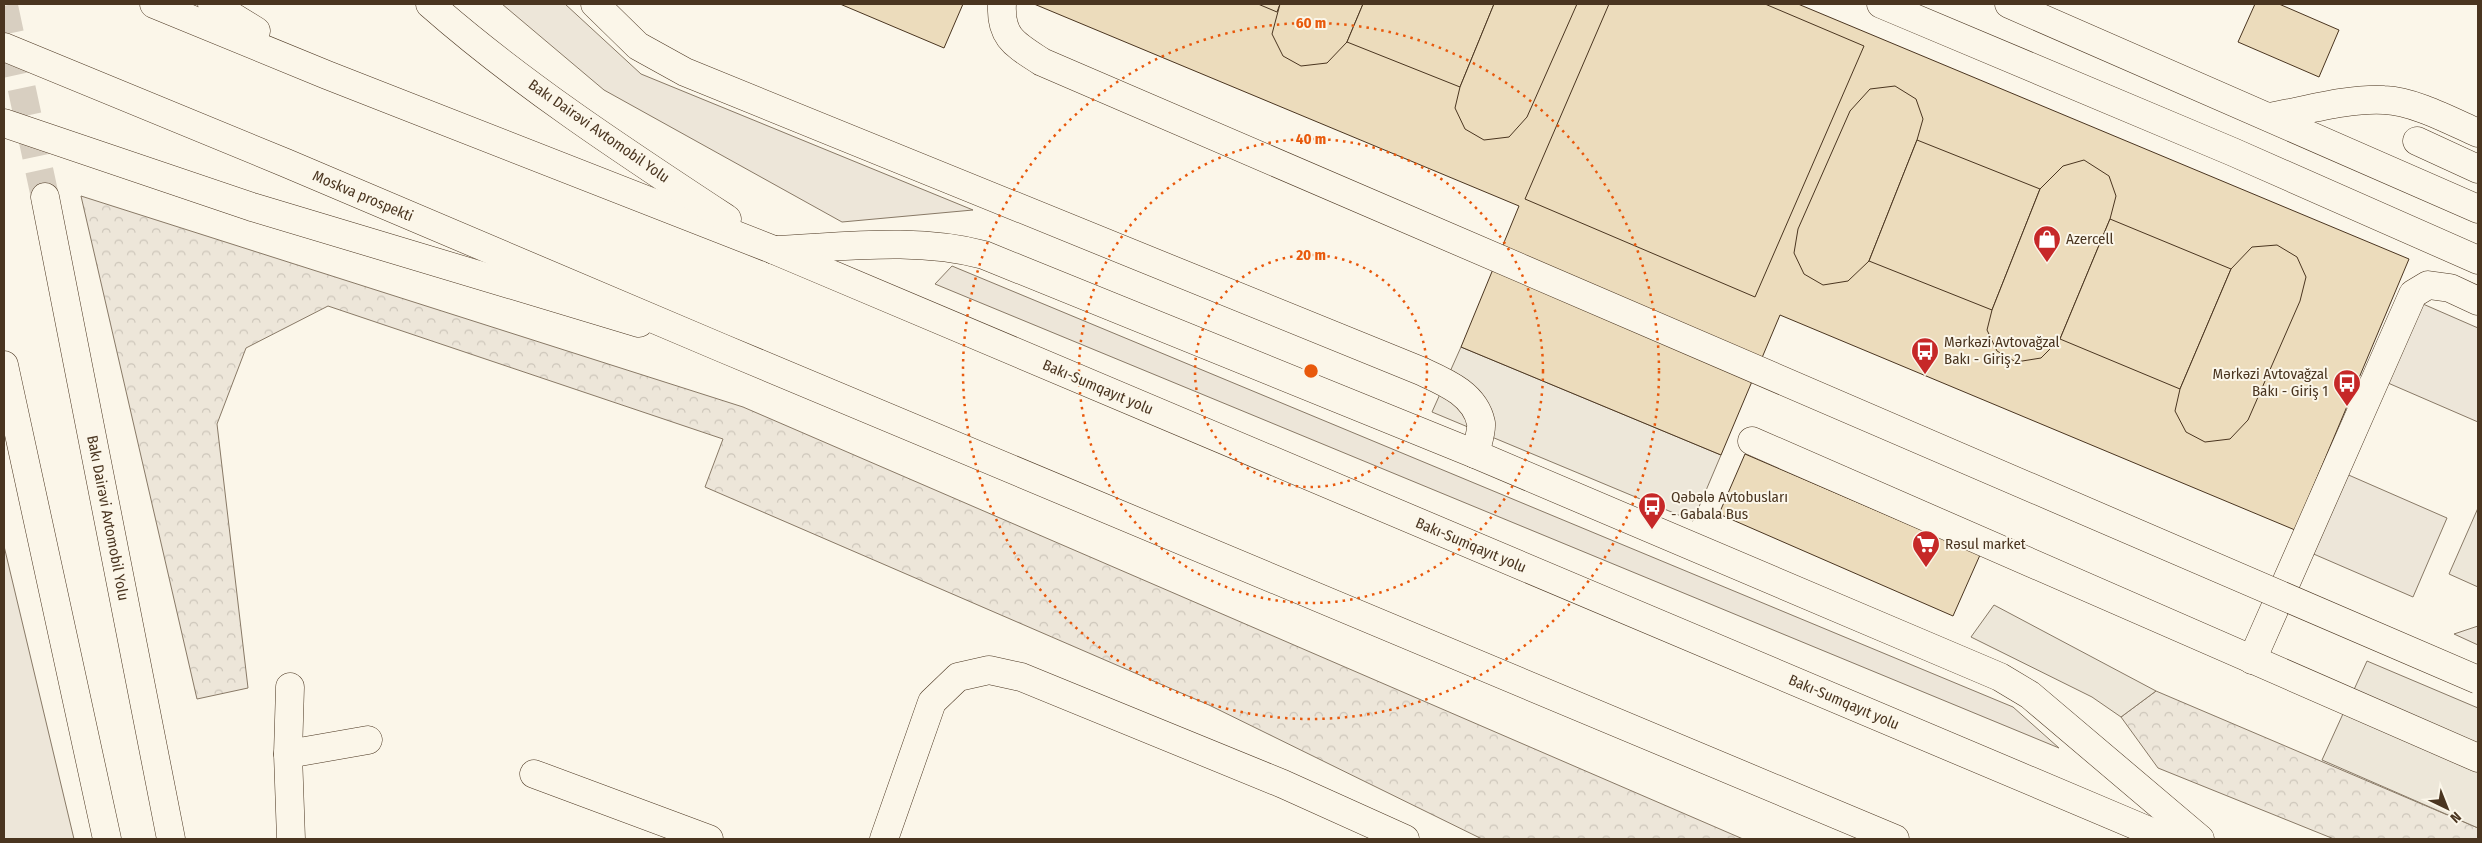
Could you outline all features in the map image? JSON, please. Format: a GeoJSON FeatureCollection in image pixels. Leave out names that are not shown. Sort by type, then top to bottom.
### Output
{"type":"FeatureCollection","features":[{"type":"Feature","properties":{"kind":"main road"},"geometry":{"type":"LineString","coordinates":[[154,4],[328,75],[774,250],[910,244],[954,248],[984,255],[1475,454],[2000,677],[2030,695],[2200,839]]}},
{"type":"Feature","properties":{"kind":"main road"},"geometry":{"type":"LineString","coordinates":[[212,4],[328,75]]}},
{"type":"Feature","properties":{"kind":"main road","name":"Bakı Dairəvi Avtomobil Yolu"},"geometry":{"type":"LineString","coordinates":[[430,4],[534,86],[637,160],[774,250]]}},
{"type":"Feature","properties":{"kind":"main road"},"geometry":{"type":"LineString","coordinates":[[595,4],[638,46],[685,72],[1421,371],[1451,385],[1474,405],[1481,424],[1475,454]]}},
{"type":"Feature","properties":{"kind":"main road"},"geometry":{"type":"LineString","coordinates":[[1002,4],[1001,21],[1014,44],[1042,62],[2478,680]]}},
{"type":"Feature","properties":{"kind":"main road"},"geometry":{"type":"LineString","coordinates":[[1880,4],[2384,218],[2478,260]]}},
{"type":"Feature","properties":{"kind":"main road"},"geometry":{"type":"LineString","coordinates":[[2009,4],[2478,209]]}},
{"type":"Feature","properties":{"kind":"main road","name":"Moskva prospekti"},"geometry":{"type":"LineString","coordinates":[[4,47],[286,163],[722,348]]}},
{"type":"Feature","properties":{"kind":"main road"},"geometry":{"type":"LineString","coordinates":[[2269,118],[2351,102],[2384,100],[2430,112],[2478,133]]}},
{"type":"Feature","properties":{"kind":"main road"},"geometry":{"type":"LineString","coordinates":[[4,123],[252,207],[722,348],[1895,839]]}},
{"type":"Feature","properties":{"kind":"main road"},"geometry":{"type":"LineString","coordinates":[[2417,141],[2478,168]]}},
{"type":"Feature","properties":{"kind":"main road","name":"Bakı Dairəvi Avtomobil Yolu"},"geometry":{"type":"LineString","coordinates":[[45,197],[171,839]]}},
{"type":"Feature","properties":{"kind":"main road","name":"Bakı-Sumqayıt yolu"},"geometry":{"type":"LineString","coordinates":[[774,250],[2168,839]]}},
{"type":"Feature","properties":{"kind":"main road"},"geometry":{"type":"LineString","coordinates":[[2252,660],[2413,294],[2428,285],[2450,288],[2478,301]]}},
{"type":"Feature","properties":{"kind":"main road"},"geometry":{"type":"LineString","coordinates":[[4,364],[107,839]]}},
{"type":"Feature","properties":{"kind":"main road"},"geometry":{"type":"LineString","coordinates":[[1752,441],[2478,758]]}},
{"type":"Feature","properties":{"kind":"main road"},"geometry":{"type":"LineString","coordinates":[[884,839],[932,702],[958,678],[989,670],[1030,680],[1283,784],[1405,839]]}},
{"type":"Feature","properties":{"kind":"main road"},"geometry":{"type":"LineString","coordinates":[[290,687],[288,754],[291,839]]}},
{"type":"Feature","properties":{"kind":"main road"},"geometry":{"type":"LineString","coordinates":[[288,754],[368,740]]}},
{"type":"Feature","properties":{"kind":"main road"},"geometry":{"type":"LineString","coordinates":[[534,774],[708,839]]}},
{"type":"Feature","properties":{"kind":"green space"},"geometry":{"type":"Polygon","coordinates":[[[502,4],[565,4],[641,74],[973,210],[842,222],[604,90],[502,4]]]}},
{"type":"Feature","properties":{"kind":"green space"},"geometry":{"type":"Polygon","coordinates":[[[81,196],[743,407],[1743,839],[1482,839],[1209,705],[705,487],[723,439],[328,306],[246,348],[217,424],[248,688],[197,699],[81,196]]]}},
{"type":"Feature","properties":{"kind":"green space"},"geometry":{"type":"Polygon","coordinates":[[[952,266],[2013,707],[2059,748],[935,284],[952,266]]]}},
{"type":"Feature","properties":{"kind":"green space"},"geometry":{"type":"Polygon","coordinates":[[[2423,304],[2478,328],[2478,422],[2388,383],[2423,304]]]}},
{"type":"Feature","properties":{"kind":"green space"},"geometry":{"type":"Polygon","coordinates":[[[2344,473],[2447,518],[2413,597],[2309,552],[2344,473]]]}},
{"type":"Feature","properties":{"kind":"green space"},"geometry":{"type":"Polygon","coordinates":[[[4,546],[74,839],[4,839],[4,546]]]}},
{"type":"Feature","properties":{"kind":"green space"},"geometry":{"type":"Polygon","coordinates":[[[2478,626],[2478,645],[2454,634],[2478,626]]]}},
{"type":"Feature","properties":{"kind":"green space"},"geometry":{"type":"Polygon","coordinates":[[[2156,691],[2478,828],[2478,839],[2334,839],[2158,768],[2121,717],[2156,691]]]}},
{"type":"Feature","properties":{"kind":"shaded area"},"geometry":{"type":"Polygon","coordinates":[[[1461,347],[1721,455],[1693,521],[1432,412],[1461,347]]]}},
{"type":"Feature","properties":{"kind":"shaded area"},"geometry":{"type":"Polygon","coordinates":[[[2478,508],[2478,587],[2449,574],[2478,508]]]}},
{"type":"Feature","properties":{"kind":"shaded area"},"geometry":{"type":"Polygon","coordinates":[[[1994,605],[2156,691],[2121,717],[2092,697],[1971,637],[1994,605]]]}},
{"type":"Feature","properties":{"kind":"shaded area"},"geometry":{"type":"Polygon","coordinates":[[[2367,661],[2478,708],[2478,828],[2322,760],[2367,661]]]}},
{"type":"Feature","properties":{"kind":"building"},"geometry":{"type":"Polygon","coordinates":[[[840,4],[963,4],[944,48],[840,4]]]}},
{"type":"Feature","properties":{"kind":"building"},"geometry":{"type":"Polygon","coordinates":[[[1034,4],[1798,4],[2409,259],[2295,530],[1780,315],[1721,455],[1461,347],[1519,206],[1034,4]]]}},
{"type":"Feature","properties":{"kind":"building"},"geometry":{"type":"Polygon","coordinates":[[[1258,4],[1280,4],[1277,12],[1258,4]]]}},
{"type":"Feature","properties":{"kind":"building"},"geometry":{"type":"Polygon","coordinates":[[[1280,4],[1363,4],[1347,42],[1327,63],[1301,66],[1283,56],[1272,34],[1280,4]]]}},
{"type":"Feature","properties":{"kind":"building"},"geometry":{"type":"Polygon","coordinates":[[[1363,4],[1494,4],[1460,87],[1347,42],[1363,4]]]}},
{"type":"Feature","properties":{"kind":"building"},"geometry":{"type":"Polygon","coordinates":[[[1494,4],[1577,4],[1527,117],[1509,137],[1484,140],[1465,129],[1455,108],[1460,87],[1494,4]]]}},
{"type":"Feature","properties":{"kind":"building"},"geometry":{"type":"Polygon","coordinates":[[[1609,4],[1765,4],[1864,46],[1755,297],[1525,199],[1609,4]]]}},
{"type":"Feature","properties":{"kind":"building"},"geometry":{"type":"Polygon","coordinates":[[[2255,4],[2279,4],[2339,30],[2319,77],[2238,42],[2255,4]]]}},
{"type":"Feature","properties":{"kind":"building"},"geometry":{"type":"Polygon","coordinates":[[[1895,86],[1916,99],[1923,119],[1917,140],[1869,261],[1848,281],[1823,285],[1804,274],[1794,253],[1798,229],[1850,111],[1870,89],[1895,86]]]}},
{"type":"Feature","properties":{"kind":"building"},"geometry":{"type":"Polygon","coordinates":[[[1917,140],[2040,189],[1992,310],[1869,261],[1917,140]]]}},
{"type":"Feature","properties":{"kind":"building"},"geometry":{"type":"Polygon","coordinates":[[[2084,160],[2109,176],[2116,196],[2110,219],[2060,339],[2041,358],[2016,362],[1997,351],[1987,330],[1992,310],[2040,189],[2063,166],[2084,160]]]}},
{"type":"Feature","properties":{"kind":"building"},"geometry":{"type":"Polygon","coordinates":[[[2110,219],[2231,269],[2180,389],[2060,339],[2110,219]]]}},
{"type":"Feature","properties":{"kind":"building"},"geometry":{"type":"Polygon","coordinates":[[[2277,245],[2297,257],[2306,277],[2300,301],[2248,420],[2230,439],[2205,442],[2186,432],[2175,411],[2180,389],[2231,269],[2252,247],[2277,245]]]}},
{"type":"Feature","properties":{"kind":"building"},"geometry":{"type":"Polygon","coordinates":[[[1745,454],[1980,555],[1953,616],[1719,514],[1745,454]]]}},
{"type":"Feature","properties":{"kind":"tunnel"},"geometry":{"type":"LineString","coordinates":[[4,6],[45,197]]}},
{"type":"Feature","properties":{"kind":"place","name":"Azercell"},"geometry":{"type":"Point","coordinates":[2047,263]}},
{"type":"Feature","properties":{"kind":"place","name":"Mərkəzi Avtovağzal Bakı - Giriş 2"},"geometry":{"type":"Point","coordinates":[1925,375]}},
{"type":"Feature","properties":{"kind":"place","name":"Mərkəzi Avtovağzal Bakı - Giriş 1"},"geometry":{"type":"Point","coordinates":[2347,407]}},
{"type":"Feature","properties":{"kind":"place","name":"Qəbələ Avtobusları - Gabala Bus"},"geometry":{"type":"Point","coordinates":[1652,530]}},
{"type":"Feature","properties":{"kind":"place","name":"Rәsul market"},"geometry":{"type":"Point","coordinates":[1926,568]}}]}
